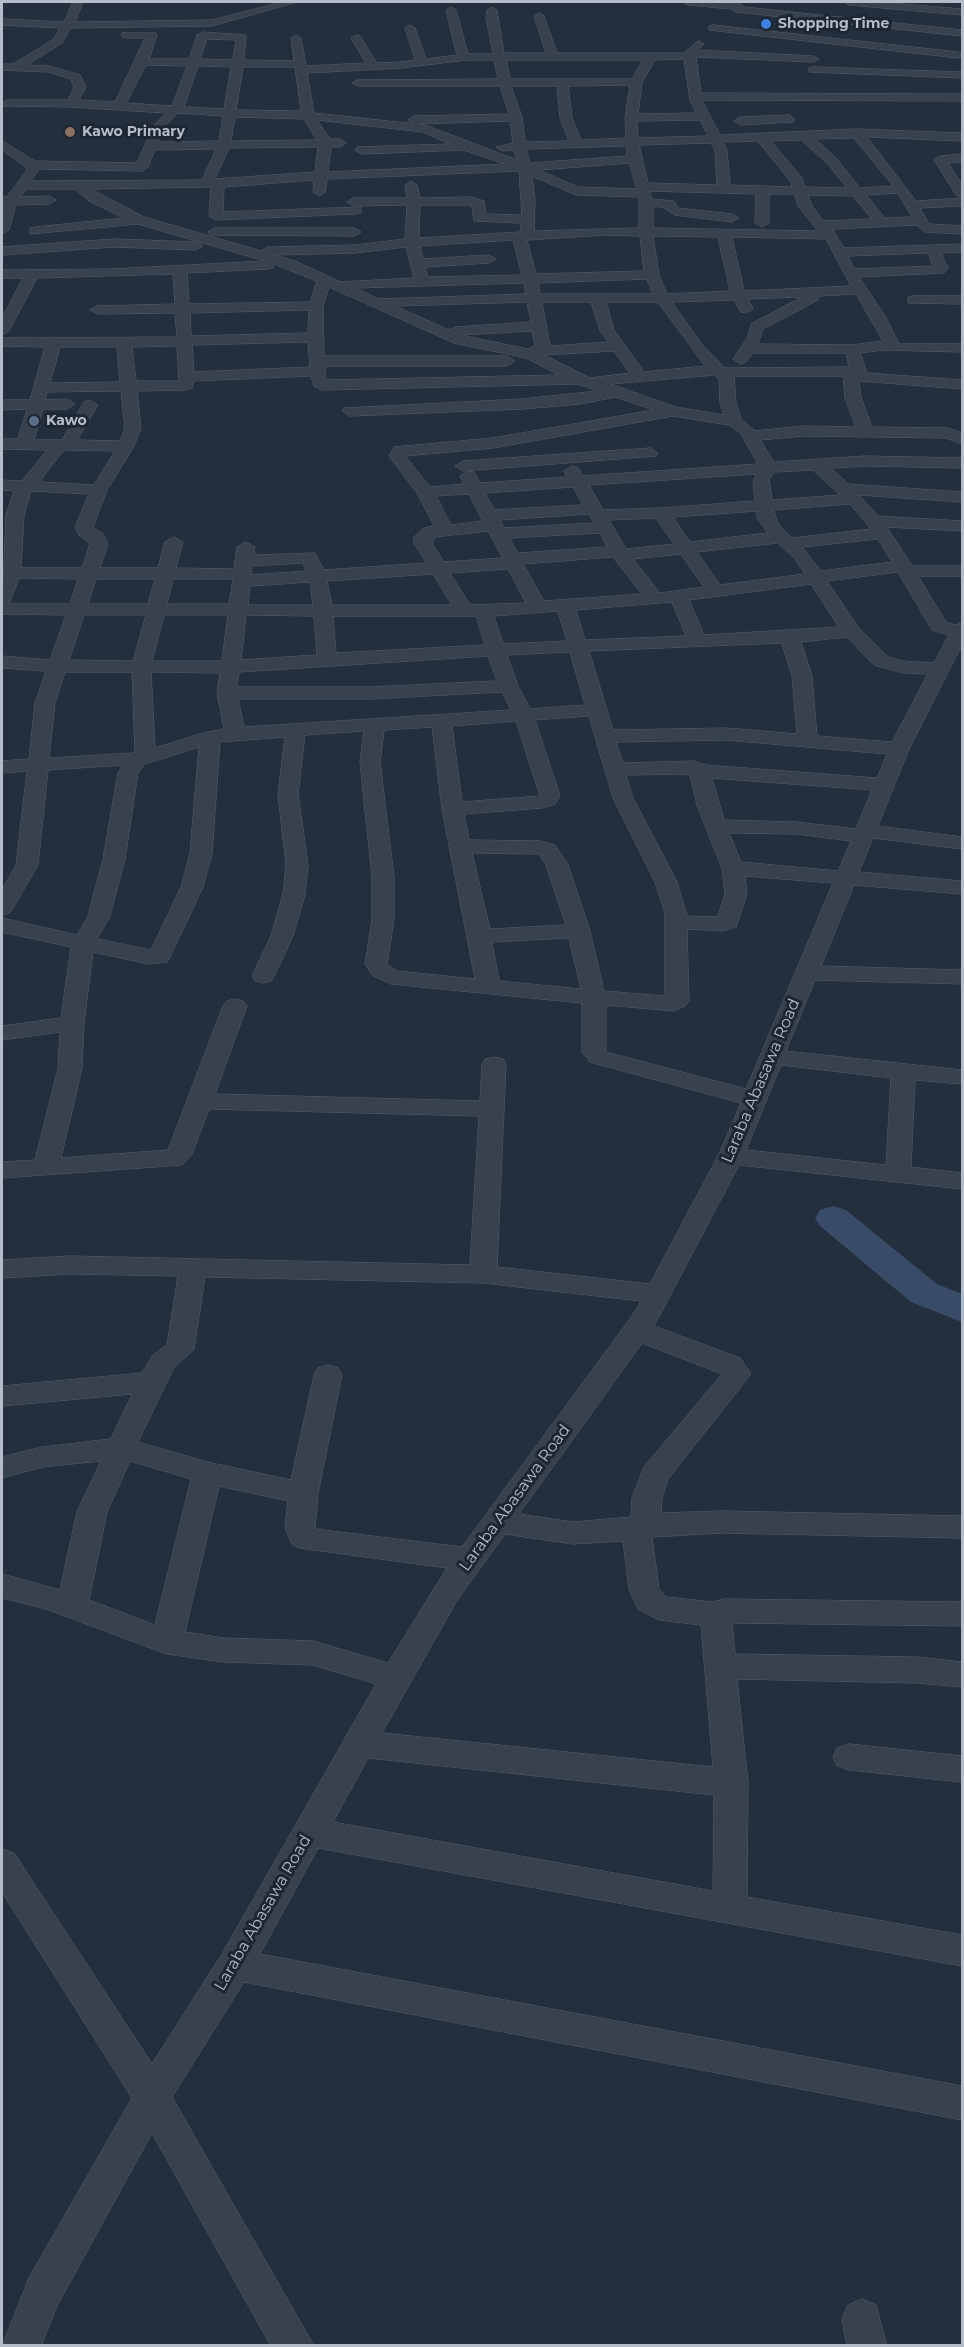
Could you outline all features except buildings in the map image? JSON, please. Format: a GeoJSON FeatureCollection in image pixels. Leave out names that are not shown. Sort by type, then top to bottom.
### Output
{"type":"FeatureCollection","features":[{"type":"Feature","properties":{"kind":"street"},"geometry":{"type":"LineString","coordinates":[[42,38],[154,30],[212,23],[292,2]]}},
{"type":"Feature","properties":{"kind":"street"},"geometry":{"type":"LineString","coordinates":[[142,62],[346,68],[401,65],[464,57],[690,55],[962,76],[958,55],[961,33],[740,5],[688,2]]}},
{"type":"Feature","properties":{"kind":"street"},"geometry":{"type":"LineString","coordinates":[[849,2],[963,12]]}},
{"type":"Feature","properties":{"kind":"street"},"geometry":{"type":"LineString","coordinates":[[690,55],[712,28],[740,5]]}},
{"type":"Feature","properties":{"kind":"street"},"geometry":{"type":"LineString","coordinates":[[8,67],[62,37],[77,9]]}},
{"type":"Feature","properties":{"kind":"street"},"geometry":{"type":"LineString","coordinates":[[451,10],[464,57]]}},
{"type":"Feature","properties":{"kind":"street"},"geometry":{"type":"LineString","coordinates":[[492,10],[491,17],[505,84],[516,117],[519,146],[525,167],[529,199],[525,228],[530,278],[539,326],[539,355]]}},
{"type":"Feature","properties":{"kind":"street"},"geometry":{"type":"LineString","coordinates":[[2,16],[35,12]]}},
{"type":"Feature","properties":{"kind":"street"},"geometry":{"type":"LineString","coordinates":[[539,16],[553,57]]}},
{"type":"Feature","properties":{"kind":"street"},"geometry":{"type":"LineString","coordinates":[[2,22],[69,24],[240,36],[224,145],[212,162],[216,216],[213,236]]}},
{"type":"Feature","properties":{"kind":"street"},"geometry":{"type":"LineString","coordinates":[[410,28],[422,63]]}},
{"type":"Feature","properties":{"kind":"street"},"geometry":{"type":"LineString","coordinates":[[712,28],[958,55]]}},
{"type":"Feature","properties":{"kind":"street"},"geometry":{"type":"LineString","coordinates":[[119,106],[142,62],[154,30]]}},
{"type":"Feature","properties":{"kind":"street"},"geometry":{"type":"LineString","coordinates":[[136,186],[142,164],[159,126],[179,106],[203,35]]}},
{"type":"Feature","properties":{"kind":"street"},"geometry":{"type":"LineString","coordinates":[[296,38],[308,115],[325,142],[320,191],[305,194]]}},
{"type":"Feature","properties":{"kind":"street"},"geometry":{"type":"LineString","coordinates":[[357,38],[374,67]]}},
{"type":"Feature","properties":{"kind":"street"},"geometry":{"type":"LineString","coordinates":[[804,136],[814,123],[816,96],[813,65],[814,40]]}},
{"type":"Feature","properties":{"kind":"street"},"geometry":{"type":"LineString","coordinates":[[690,55],[698,79],[696,96],[718,140],[716,154],[724,187]]}},
{"type":"Feature","properties":{"kind":"street"},"geometry":{"type":"LineString","coordinates":[[651,56],[636,82],[631,118],[634,152],[645,194],[652,275],[661,297],[698,350],[725,372],[728,403],[734,422]]}},
{"type":"Feature","properties":{"kind":"street"},"geometry":{"type":"LineString","coordinates":[[401,65],[407,88]]}},
{"type":"Feature","properties":{"kind":"street"},"geometry":{"type":"LineString","coordinates":[[8,67],[60,71],[76,77],[80,87],[72,103]]}},
{"type":"Feature","properties":{"kind":"street"},"geometry":{"type":"LineString","coordinates":[[346,68],[352,88],[407,88],[516,117]]}},
{"type":"Feature","properties":{"kind":"street"},"geometry":{"type":"LineString","coordinates":[[411,121],[505,84],[636,82]]}},
{"type":"Feature","properties":{"kind":"street"},"geometry":{"type":"LineString","coordinates":[[562,83],[566,117],[577,144]]}},
{"type":"Feature","properties":{"kind":"street"},"geometry":{"type":"LineString","coordinates":[[696,96],[963,97]]}},
{"type":"Feature","properties":{"kind":"street"},"geometry":{"type":"LineString","coordinates":[[776,96],[782,118],[789,120]]}},
{"type":"Feature","properties":{"kind":"street"},"geometry":{"type":"LineString","coordinates":[[882,97],[889,122],[905,145]]}},
{"type":"Feature","properties":{"kind":"street"},"geometry":{"type":"LineString","coordinates":[[460,101],[469,147],[469,169]]}},
{"type":"Feature","properties":{"kind":"street"},"geometry":{"type":"LineString","coordinates":[[2,118],[4,104],[72,103],[175,111],[357,116],[411,121],[469,147],[525,167],[576,191],[645,194],[724,187],[802,192],[902,189]]}},
{"type":"Feature","properties":{"kind":"street"},"geometry":{"type":"LineString","coordinates":[[357,116],[359,147],[366,175]]}},
{"type":"Feature","properties":{"kind":"street"},"geometry":{"type":"LineString","coordinates":[[631,118],[704,116]]}},
{"type":"Feature","properties":{"kind":"street"},"geometry":{"type":"LineString","coordinates":[[740,121],[789,120],[814,123],[857,134],[889,122],[963,137]]}},
{"type":"Feature","properties":{"kind":"street"},"geometry":{"type":"LineString","coordinates":[[411,121],[406,148],[414,202],[412,242],[419,271]]}},
{"type":"Feature","properties":{"kind":"street"},"geometry":{"type":"LineString","coordinates":[[857,134],[902,189],[929,230],[963,230]]}},
{"type":"Feature","properties":{"kind":"street"},"geometry":{"type":"LineString","coordinates":[[149,147],[224,145],[321,177],[525,167],[718,140],[804,136],[826,156],[881,222]]}},
{"type":"Feature","properties":{"kind":"street"},"geometry":{"type":"LineString","coordinates":[[762,138],[791,157],[826,156]]}},
{"type":"Feature","properties":{"kind":"street"},"geometry":{"type":"LineString","coordinates":[[2,182],[86,189],[214,188],[250,182],[268,161],[325,142],[359,147],[406,148],[577,144],[667,154]]}},
{"type":"Feature","properties":{"kind":"street"},"geometry":{"type":"LineString","coordinates":[[2,145],[32,165],[101,166],[164,162]]}},
{"type":"Feature","properties":{"kind":"street"},"geometry":{"type":"LineString","coordinates":[[791,157],[805,206],[825,230],[839,252],[887,341]]}},
{"type":"Feature","properties":{"kind":"street"},"geometry":{"type":"LineString","coordinates":[[963,158],[940,160],[963,192]]}},
{"type":"Feature","properties":{"kind":"street"},"geometry":{"type":"LineString","coordinates":[[32,165],[33,170],[24,184],[6,201],[7,228],[74,228],[139,219]]}},
{"type":"Feature","properties":{"kind":"street"},"geometry":{"type":"LineString","coordinates":[[59,185],[78,166]]}},
{"type":"Feature","properties":{"kind":"street"},"geometry":{"type":"LineString","coordinates":[[86,189],[101,166]]}},
{"type":"Feature","properties":{"kind":"street"},"geometry":{"type":"LineString","coordinates":[[342,176],[353,201],[360,232],[355,249]]}},
{"type":"Feature","properties":{"kind":"street"},"geometry":{"type":"LineString","coordinates":[[6,201],[86,189],[136,186],[214,188],[251,195]]}},
{"type":"Feature","properties":{"kind":"street"},"geometry":{"type":"LineString","coordinates":[[216,216],[353,201],[411,188]]}},
{"type":"Feature","properties":{"kind":"street"},"geometry":{"type":"LineString","coordinates":[[86,189],[139,219],[213,236],[360,232]]}},
{"type":"Feature","properties":{"kind":"street"},"geometry":{"type":"LineString","coordinates":[[762,223],[763,189]]}},
{"type":"Feature","properties":{"kind":"street"},"geometry":{"type":"LineString","coordinates":[[645,194],[669,204],[674,211],[762,223],[804,234]]}},
{"type":"Feature","properties":{"kind":"street"},"geometry":{"type":"LineString","coordinates":[[353,201],[475,201],[479,204],[479,218],[584,238],[647,225]]}},
{"type":"Feature","properties":{"kind":"street"},"geometry":{"type":"LineString","coordinates":[[912,205],[963,202]]}},
{"type":"Feature","properties":{"kind":"street"},"geometry":{"type":"LineString","coordinates":[[68,209],[74,228]]}},
{"type":"Feature","properties":{"kind":"street"},"geometry":{"type":"LineString","coordinates":[[248,252],[355,249],[525,228],[647,225],[724,232],[804,234],[881,222],[921,221]]}},
{"type":"Feature","properties":{"kind":"street"},"geometry":{"type":"LineString","coordinates":[[724,232],[738,294],[756,330]]}},
{"type":"Feature","properties":{"kind":"street"},"geometry":{"type":"LineString","coordinates":[[213,236],[226,247]]}},
{"type":"Feature","properties":{"kind":"street"},"geometry":{"type":"LineString","coordinates":[[2,274],[33,273],[113,258],[226,247],[248,252],[290,264],[459,340],[539,355],[583,380],[615,392],[678,412],[734,422],[750,436],[770,468]]}},
{"type":"Feature","properties":{"kind":"street"},"geometry":{"type":"LineString","coordinates":[[839,252],[963,248]]}},
{"type":"Feature","properties":{"kind":"street"},"geometry":{"type":"LineString","coordinates":[[933,249],[951,288]]}},
{"type":"Feature","properties":{"kind":"street"},"geometry":{"type":"LineString","coordinates":[[2,251],[113,258],[180,270],[290,264]]}},
{"type":"Feature","properties":{"kind":"street"},"geometry":{"type":"LineString","coordinates":[[91,327],[113,258]]}},
{"type":"Feature","properties":{"kind":"street"},"geometry":{"type":"LineString","coordinates":[[329,282],[419,271],[489,259]]}},
{"type":"Feature","properties":{"kind":"street"},"geometry":{"type":"LineString","coordinates":[[235,267],[259,393]]}},
{"type":"Feature","properties":{"kind":"street"},"geometry":{"type":"LineString","coordinates":[[2,405],[90,405],[185,387],[180,270]]}},
{"type":"Feature","properties":{"kind":"street"},"geometry":{"type":"LineString","coordinates":[[307,272],[419,271],[530,278],[595,270],[652,275]]}},
{"type":"Feature","properties":{"kind":"street"},"geometry":{"type":"LineString","coordinates":[[2,332],[33,273]]}},
{"type":"Feature","properties":{"kind":"street"},"geometry":{"type":"LineString","coordinates":[[850,273],[951,288]]}},
{"type":"Feature","properties":{"kind":"street"},"geometry":{"type":"LineString","coordinates":[[329,282],[316,306],[319,383],[326,385],[583,380],[725,372],[854,372],[868,379],[933,372],[963,385]]}},
{"type":"Feature","properties":{"kind":"street"},"geometry":{"type":"LineString","coordinates":[[913,300],[951,288]]}},
{"type":"Feature","properties":{"kind":"street"},"geometry":{"type":"LineString","coordinates":[[379,303],[860,290]]}},
{"type":"Feature","properties":{"kind":"street"},"geometry":{"type":"LineString","coordinates":[[725,372],[748,348],[756,330],[780,312],[825,291]]}},
{"type":"Feature","properties":{"kind":"street"},"geometry":{"type":"LineString","coordinates":[[2,342],[54,342],[91,327],[241,296],[316,306]]}},
{"type":"Feature","properties":{"kind":"street"},"geometry":{"type":"LineString","coordinates":[[597,297],[608,330],[640,377]]}},
{"type":"Feature","properties":{"kind":"street"},"geometry":{"type":"LineString","coordinates":[[440,332],[539,326]]}},
{"type":"Feature","properties":{"kind":"street"},"geometry":{"type":"LineString","coordinates":[[91,327],[124,343],[249,338],[317,355],[539,355],[618,346]]}},
{"type":"Feature","properties":{"kind":"street"},"geometry":{"type":"LineString","coordinates":[[756,330],[887,341],[921,348],[963,348]]}},
{"type":"Feature","properties":{"kind":"street"},"geometry":{"type":"LineString","coordinates":[[748,348],[847,339]]}},
{"type":"Feature","properties":{"kind":"street"},"geometry":{"type":"LineString","coordinates":[[847,339],[854,372],[853,398],[866,432]]}},
{"type":"Feature","properties":{"kind":"street"},"geometry":{"type":"LineString","coordinates":[[25,443],[54,342]]}},
{"type":"Feature","properties":{"kind":"street"},"geometry":{"type":"LineString","coordinates":[[2,908],[29,858],[45,703],[99,544],[97,538],[85,531],[84,527],[99,490],[126,446],[133,428],[124,343]]}},
{"type":"Feature","properties":{"kind":"street"},"geometry":{"type":"LineString","coordinates":[[921,348],[933,372]]}},
{"type":"Feature","properties":{"kind":"street"},"geometry":{"type":"LineString","coordinates":[[186,377],[256,375],[317,355],[509,350]]}},
{"type":"Feature","properties":{"kind":"street"},"geometry":{"type":"LineString","coordinates":[[41,388],[129,396]]}},
{"type":"Feature","properties":{"kind":"street"},"geometry":{"type":"LineString","coordinates":[[350,411],[522,404],[581,399],[615,392]]}},
{"type":"Feature","properties":{"kind":"street"},"geometry":{"type":"LineString","coordinates":[[445,530],[425,492],[407,471],[397,452],[404,449],[532,437],[728,403]]}},
{"type":"Feature","properties":{"kind":"street"},"geometry":{"type":"LineString","coordinates":[[2,600],[12,573],[8,515],[25,487],[63,444],[90,405]]}},
{"type":"Feature","properties":{"kind":"street"},"geometry":{"type":"LineString","coordinates":[[628,420],[666,477]]}},
{"type":"Feature","properties":{"kind":"street"},"geometry":{"type":"LineString","coordinates":[[750,436],[803,431],[950,433],[963,439]]}},
{"type":"Feature","properties":{"kind":"street"},"geometry":{"type":"LineString","coordinates":[[2,444],[126,446]]}},
{"type":"Feature","properties":{"kind":"street"},"geometry":{"type":"LineString","coordinates":[[453,446],[538,608]]}},
{"type":"Feature","properties":{"kind":"street"},"geometry":{"type":"LineString","coordinates":[[463,466],[650,453]]}},
{"type":"Feature","properties":{"kind":"street"},"geometry":{"type":"LineString","coordinates":[[566,460],[620,553],[655,599]]}},
{"type":"Feature","properties":{"kind":"street"},"geometry":{"type":"LineString","coordinates":[[425,492],[666,477],[865,461],[963,463]]}},
{"type":"Feature","properties":{"kind":"street"},"geometry":{"type":"LineString","coordinates":[[818,465],[849,494],[878,527],[939,626],[962,630]]}},
{"type":"Feature","properties":{"kind":"street"},"geometry":{"type":"LineString","coordinates":[[770,468],[761,480],[766,518],[817,577],[851,631],[881,661],[903,667],[941,669]]}},
{"type":"Feature","properties":{"kind":"street"},"geometry":{"type":"LineString","coordinates":[[690,475],[698,490],[699,510]]}},
{"type":"Feature","properties":{"kind":"street"},"geometry":{"type":"LineString","coordinates":[[2,485],[99,490]]}},
{"type":"Feature","properties":{"kind":"street"},"geometry":{"type":"LineString","coordinates":[[453,809],[548,800],[550,791],[525,716],[508,686],[494,649],[474,611],[439,570],[423,543],[423,537],[430,532],[495,525],[764,506],[849,494],[963,497]]}},
{"type":"Feature","properties":{"kind":"street"},"geometry":{"type":"LineString","coordinates":[[662,513],[715,590]]}},
{"type":"Feature","properties":{"kind":"street"},"geometry":{"type":"LineString","coordinates":[[12,573],[164,573],[244,566],[318,578],[439,570],[514,561],[785,540],[878,527],[963,526]]}},
{"type":"Feature","properties":{"kind":"street"},"geometry":{"type":"LineString","coordinates":[[46,1168],[70,1068],[79,961],[84,941],[99,916],[114,859],[128,773],[142,758],[141,667],[174,542]]}},
{"type":"Feature","properties":{"kind":"street"},"geometry":{"type":"LineString","coordinates":[[235,734],[227,693],[244,566]]}},
{"type":"Feature","properties":{"kind":"street"},"geometry":{"type":"LineString","coordinates":[[2,609],[323,608],[474,611],[566,607],[655,599],[817,577],[904,569],[963,571]]}},
{"type":"Feature","properties":{"kind":"street"},"geometry":{"type":"LineString","coordinates":[[318,578],[327,660]]}},
{"type":"Feature","properties":{"kind":"street"},"geometry":{"type":"LineString","coordinates":[[678,596],[697,642]]}},
{"type":"Feature","properties":{"kind":"street"},"geometry":{"type":"LineString","coordinates":[[375,723],[370,762],[383,877],[383,920],[376,964],[381,971],[391,977],[674,1004],[677,1000],[677,922],[666,882],[634,822],[615,769],[566,607]]}},
{"type":"Feature","properties":{"kind":"street","name":"Laraba Abasawa Road"},"geometry":{"type":"LineString","coordinates":[[21,2346],[43,2292],[152,2097],[235,1965],[445,1594],[636,1330],[658,1294],[731,1156],[899,749],[962,630]]}},
{"type":"Feature","properties":{"kind":"street"},"geometry":{"type":"LineString","coordinates":[[2,662],[57,666],[230,667],[494,649],[697,642],[851,631]]}},
{"type":"Feature","properties":{"kind":"street"},"geometry":{"type":"LineString","coordinates":[[789,637],[802,676],[808,741]]}},
{"type":"Feature","properties":{"kind":"street"},"geometry":{"type":"LineString","coordinates":[[227,693],[370,693],[508,686]]}},
{"type":"Feature","properties":{"kind":"street"},"geometry":{"type":"LineString","coordinates":[[2,767],[142,758],[210,737],[235,734],[597,710]]}},
{"type":"Feature","properties":{"kind":"street"},"geometry":{"type":"LineString","coordinates":[[441,720],[453,809],[480,936],[488,987]]}},
{"type":"Feature","properties":{"kind":"street"},"geometry":{"type":"LineString","coordinates":[[263,976],[282,936],[294,894],[297,866],[288,794],[296,730]]}},
{"type":"Feature","properties":{"kind":"street"},"geometry":{"type":"LineString","coordinates":[[604,736],[690,732],[899,749]]}},
{"type":"Feature","properties":{"kind":"street"},"geometry":{"type":"LineString","coordinates":[[2,924],[149,957],[159,957],[192,887],[201,854],[210,737]]}},
{"type":"Feature","properties":{"kind":"street"},"geometry":{"type":"LineString","coordinates":[[615,769],[693,767],[700,771],[884,785]]}},
{"type":"Feature","properties":{"kind":"street"},"geometry":{"type":"LineString","coordinates":[[677,922],[717,925],[728,922],[736,894],[733,868],[718,826],[707,805],[700,771]]}},
{"type":"Feature","properties":{"kind":"street"},"geometry":{"type":"LineString","coordinates":[[718,826],[796,828],[963,843]]}},
{"type":"Feature","properties":{"kind":"street"},"geometry":{"type":"LineString","coordinates":[[461,846],[531,846],[547,850],[557,866],[579,931],[594,997],[594,1052],[598,1057],[605,1061],[755,1099]]}},
{"type":"Feature","properties":{"kind":"street"},"geometry":{"type":"LineString","coordinates":[[733,868],[963,888]]}},
{"type":"Feature","properties":{"kind":"street"},"geometry":{"type":"LineString","coordinates":[[480,936],[579,931]]}},
{"type":"Feature","properties":{"kind":"street"},"geometry":{"type":"LineString","coordinates":[[808,973],[963,977]]}},
{"type":"Feature","properties":{"kind":"street"},"geometry":{"type":"LineString","coordinates":[[2,1170],[172,1159],[179,1154],[186,1139],[235,1006]]}},
{"type":"Feature","properties":{"kind":"street"},"geometry":{"type":"LineString","coordinates":[[2,1033],[72,1023]]}},
{"type":"Feature","properties":{"kind":"street"},"geometry":{"type":"LineString","coordinates":[[772,1057],[963,1077]]}},
{"type":"Feature","properties":{"kind":"street"},"geometry":{"type":"LineString","coordinates":[[483,1274],[494,1064]]}},
{"type":"Feature","properties":{"kind":"street"},"geometry":{"type":"LineString","coordinates":[[898,1176],[903,1072]]}},
{"type":"Feature","properties":{"kind":"street"},"geometry":{"type":"LineString","coordinates":[[200,1101],[492,1109]]}},
{"type":"Feature","properties":{"kind":"street"},"geometry":{"type":"LineString","coordinates":[[731,1156],[898,1176],[963,1181]]}},
{"type":"Feature","properties":{"kind":"street"},"geometry":{"type":"LineString","coordinates":[[2,1269],[69,1264],[193,1269],[483,1274],[658,1294]]}},
{"type":"Feature","properties":{"kind":"street"},"geometry":{"type":"LineString","coordinates":[[72,1606],[87,1526],[151,1382],[163,1362],[180,1348],[193,1269]]}},
{"type":"Feature","properties":{"kind":"street"},"geometry":{"type":"LineString","coordinates":[[636,1330],[730,1365],[737,1374],[654,1475],[641,1526],[644,1589],[649,1601],[659,1608],[718,1615]]}},
{"type":"Feature","properties":{"kind":"street"},"geometry":{"type":"LineString","coordinates":[[328,1375],[303,1493],[300,1528],[303,1536],[310,1540],[471,1560]]}},
{"type":"Feature","properties":{"kind":"street"},"geometry":{"type":"LineString","coordinates":[[2,1396],[151,1382]]}},
{"type":"Feature","properties":{"kind":"street"},"geometry":{"type":"LineString","coordinates":[[2,1467],[42,1457],[123,1448],[207,1473],[303,1493]]}},
{"type":"Feature","properties":{"kind":"street"},"geometry":{"type":"LineString","coordinates":[[167,1642],[207,1473]]}},
{"type":"Feature","properties":{"kind":"street"},"geometry":{"type":"LineString","coordinates":[[499,1522],[573,1533],[609,1532],[641,1526],[722,1522],[963,1527]]}},
{"type":"Feature","properties":{"kind":"street"},"geometry":{"type":"LineString","coordinates":[[2,1586],[72,1606],[167,1642],[224,1650],[313,1653],[396,1678]]}},
{"type":"Feature","properties":{"kind":"street"},"geometry":{"type":"LineString","coordinates":[[730,1907],[732,1783],[716,1620],[718,1615],[724,1611],[963,1614]]}},
{"type":"Feature","properties":{"kind":"street"},"geometry":{"type":"LineString","coordinates":[[720,1666],[895,1669],[963,1674]]}},
{"type":"Feature","properties":{"kind":"street"},"geometry":{"type":"LineString","coordinates":[[359,1744],[732,1783]]}},
{"type":"Feature","properties":{"kind":"street"},"geometry":{"type":"LineString","coordinates":[[849,1757],[963,1768]]}},
{"type":"Feature","properties":{"kind":"street"},"geometry":{"type":"LineString","coordinates":[[309,1832],[963,1951]]}},
{"type":"Feature","properties":{"kind":"street"},"geometry":{"type":"LineString","coordinates":[[4,1872],[152,2097],[294,2346]]}},
{"type":"Feature","properties":{"kind":"street"},"geometry":{"type":"LineString","coordinates":[[235,1965],[963,2103]]}},
{"type":"Feature","properties":{"kind":"waterway"},"geometry":{"type":"LineString","coordinates":[[833,1218],[924,1293],[962,1309]]}},
{"type":"Feature","properties":{"kind":"place","name":"Shopping Time"},"geometry":{"type":"Point","coordinates":[766,24]}},
{"type":"Feature","properties":{"kind":"place","name":"Kawo Primary"},"geometry":{"type":"Point","coordinates":[70,132]}},
{"type":"Feature","properties":{"kind":"place","name":"Kawo"},"geometry":{"type":"Point","coordinates":[34,421]}}]}
